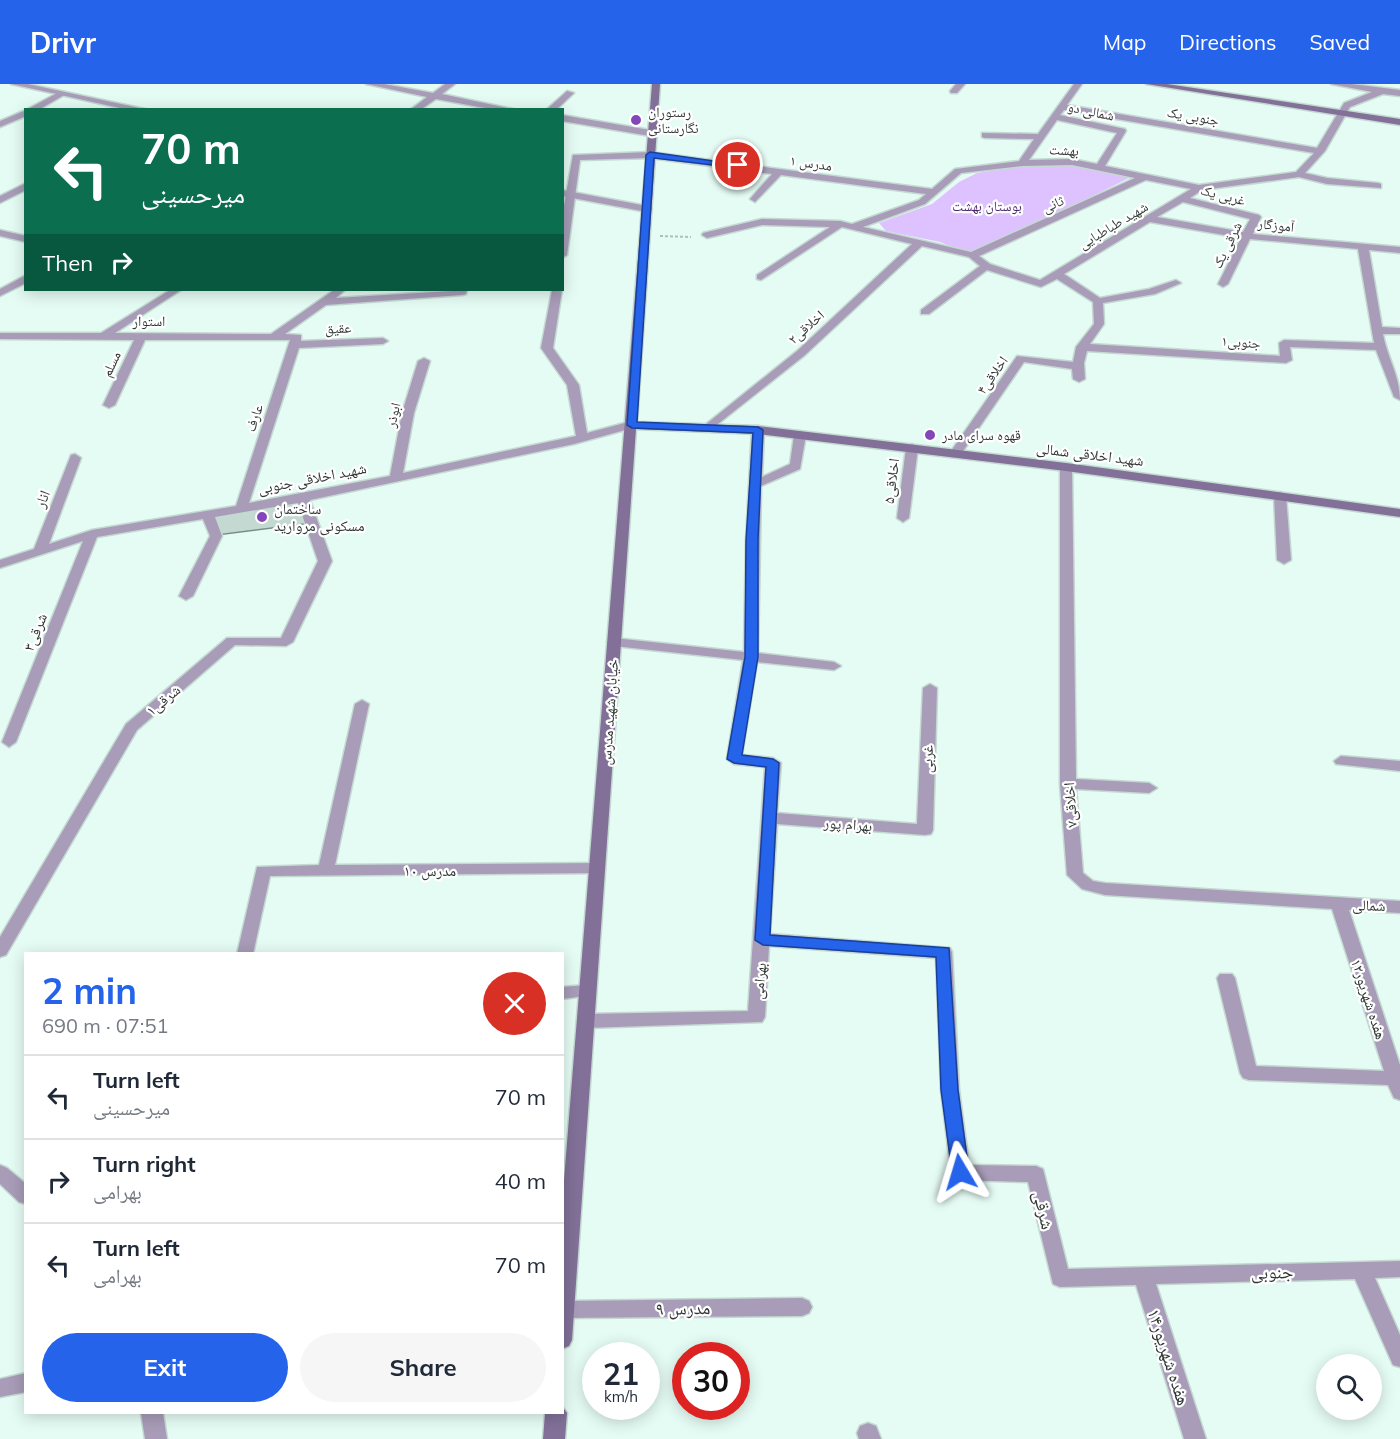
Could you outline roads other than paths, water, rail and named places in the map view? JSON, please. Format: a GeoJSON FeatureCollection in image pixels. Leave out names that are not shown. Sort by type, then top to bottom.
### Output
{"type":"FeatureCollection","features":[{"type":"Feature","properties":{"kind":"main road","name":"خیابان شهید مدرس"},"geometry":{"type":"LineString","coordinates":[[564,1320],[587,991],[646,236],[650,133],[656,84]]}},
{"type":"Feature","properties":{"kind":"main road"},"geometry":{"type":"LineString","coordinates":[[1150,84],[1400,122]]}},
{"type":"Feature","properties":{"kind":"main road","name":"شهید اخلاقی شمالی"},"geometry":{"type":"LineString","coordinates":[[632,425],[758,430],[1066,467],[1400,513]]}},
{"type":"Feature","properties":{"kind":"main road"},"geometry":{"type":"LineString","coordinates":[[554,1439],[556,1414]]}},
{"type":"Feature","properties":{"kind":"street"},"geometry":{"type":"LineString","coordinates":[[15,84],[135,108]]}},
{"type":"Feature","properties":{"kind":"street"},"geometry":{"type":"LineString","coordinates":[[370,84],[500,108]]}},
{"type":"Feature","properties":{"kind":"street"},"geometry":{"type":"LineString","coordinates":[[417,108],[451,84]]}},
{"type":"Feature","properties":{"kind":"street"},"geometry":{"type":"LineString","coordinates":[[1022,163],[1078,84]]}},
{"type":"Feature","properties":{"kind":"street"},"geometry":{"type":"LineString","coordinates":[[1335,84],[1400,93]]}},
{"type":"Feature","properties":{"kind":"street"},"geometry":{"type":"LineString","coordinates":[[1299,174],[1320,151],[1347,105],[1382,91]]}},
{"type":"Feature","properties":{"kind":"street"},"geometry":{"type":"LineString","coordinates":[[32,108],[62,93]]}},
{"type":"Feature","properties":{"kind":"street"},"geometry":{"type":"LineString","coordinates":[[552,108],[570,93]]}},
{"type":"Feature","properties":{"kind":"street","name":"جنوبی یک"},"geometry":{"type":"LineString","coordinates":[[1061,107],[1320,151]]}},
{"type":"Feature","properties":{"kind":"street"},"geometry":{"type":"LineString","coordinates":[[0,124],[24,112]]}},
{"type":"Feature","properties":{"kind":"street","name":"شمالی دو"},"geometry":{"type":"LineString","coordinates":[[1055,117],[1122,131],[1099,168]]}},
{"type":"Feature","properties":{"kind":"street"},"geometry":{"type":"LineString","coordinates":[[564,118],[650,133]]}},
{"type":"Feature","properties":{"kind":"street"},"geometry":{"type":"LineString","coordinates":[[985,135],[1040,137]]}},
{"type":"Feature","properties":{"kind":"street","name":"مدرس ۱"},"geometry":{"type":"LineString","coordinates":[[567,194],[576,157],[650,155],[934,192]]}},
{"type":"Feature","properties":{"kind":"street","name":"بهشت"},"geometry":{"type":"LineString","coordinates":[[853,227],[922,202],[958,171],[1022,163],[1072,162],[1199,188]]}},
{"type":"Feature","properties":{"kind":"street"},"geometry":{"type":"LineString","coordinates":[[755,199],[779,172]]}},
{"type":"Feature","properties":{"kind":"street"},"geometry":{"type":"LineString","coordinates":[[1199,188],[1299,174],[1378,186]]}},
{"type":"Feature","properties":{"kind":"street","name":"ثانی"},"geometry":{"type":"LineString","coordinates":[[972,255],[1145,177]]}},
{"type":"Feature","properties":{"kind":"street"},"geometry":{"type":"LineString","coordinates":[[0,187],[21,188]]}},
{"type":"Feature","properties":{"kind":"street"},"geometry":{"type":"LineString","coordinates":[[0,200],[21,188]]}},
{"type":"Feature","properties":{"kind":"street","name":"شهید طباطبایی"},"geometry":{"type":"LineString","coordinates":[[986,266],[1041,284],[1199,188]]}},
{"type":"Feature","properties":{"kind":"street"},"geometry":{"type":"LineString","coordinates":[[564,231],[567,194],[647,208]]}},
{"type":"Feature","properties":{"kind":"street","name":"غربی یک"},"geometry":{"type":"LineString","coordinates":[[1183,199],[1256,217]]}},
{"type":"Feature","properties":{"kind":"street","name":"شرقی یک"},"geometry":{"type":"LineString","coordinates":[[1223,284],[1256,217]]}},
{"type":"Feature","properties":{"kind":"street","name":"آموزگار"},"geometry":{"type":"LineString","coordinates":[[1150,219],[1247,236],[1400,250]]}},
{"type":"Feature","properties":{"kind":"street"},"geometry":{"type":"LineString","coordinates":[[707,235],[762,222],[840,224],[972,255],[986,266],[925,312]]}},
{"type":"Feature","properties":{"kind":"street"},"geometry":{"type":"LineString","coordinates":[[761,276],[816,242],[840,224]]}},
{"type":"Feature","properties":{"kind":"street"},"geometry":{"type":"LineString","coordinates":[[0,233],[24,239]]}},
{"type":"Feature","properties":{"kind":"street","name":"اخلاقی۲"},"geometry":{"type":"LineString","coordinates":[[709,427],[801,353],[918,244]]}},
{"type":"Feature","properties":{"kind":"street"},"geometry":{"type":"LineString","coordinates":[[1363,248],[1380,347],[1399,393]]}},
{"type":"Feature","properties":{"kind":"street"},"geometry":{"type":"LineString","coordinates":[[1057,274],[1098,301],[1151,292],[1176,284]]}},
{"type":"Feature","properties":{"kind":"street"},"geometry":{"type":"LineString","coordinates":[[0,293],[24,279]]}},
{"type":"Feature","properties":{"kind":"street","name":"مسلم"},"geometry":{"type":"LineString","coordinates":[[105,336],[174,291]]}},
{"type":"Feature","properties":{"kind":"street"},"geometry":{"type":"LineString","coordinates":[[275,336],[338,291]]}},
{"type":"Feature","properties":{"kind":"street"},"geometry":{"type":"LineString","coordinates":[[322,302],[462,291]]}},
{"type":"Feature","properties":{"kind":"street"},"geometry":{"type":"LineString","coordinates":[[557,291],[547,348],[573,385],[582,438]]}},
{"type":"Feature","properties":{"kind":"street"},"geometry":{"type":"LineString","coordinates":[[1079,379],[1076,366],[1081,347],[1100,324],[1098,301]]}},
{"type":"Feature","properties":{"kind":"street"},"geometry":{"type":"LineString","coordinates":[[1377,330],[1400,331]]}},
{"type":"Feature","properties":{"kind":"street","name":"استوار"},"geometry":{"type":"LineString","coordinates":[[0,336],[275,336],[296,341]]}},
{"type":"Feature","properties":{"kind":"street","name":"مسلم"},"geometry":{"type":"LineString","coordinates":[[109,405],[141,336]]}},
{"type":"Feature","properties":{"kind":"street","name":"عقیق"},"geometry":{"type":"LineString","coordinates":[[296,341],[383,341]]}},
{"type":"Feature","properties":{"kind":"street","name":"عارف"},"geometry":{"type":"LineString","coordinates":[[241,509],[296,341]]}},
{"type":"Feature","properties":{"kind":"street","name":"جنوبی۱"},"geometry":{"type":"LineString","coordinates":[[1081,347],[1286,360],[1284,343],[1380,347]]}},
{"type":"Feature","properties":{"kind":"street","name":"اخلاقی۴"},"geometry":{"type":"LineString","coordinates":[[955,454],[1021,358],[1076,366]]}},
{"type":"Feature","properties":{"kind":"street","name":"ابوذر"},"geometry":{"type":"LineString","coordinates":[[396,477],[408,413],[424,361]]}},
{"type":"Feature","properties":{"kind":"street","name":"شهید اخلاقی جنوبی"},"geometry":{"type":"LineString","coordinates":[[0,564],[92,534],[303,498],[582,438],[632,425]]}},
{"type":"Feature","properties":{"kind":"street"},"geometry":{"type":"LineString","coordinates":[[751,657],[758,430]]}},
{"type":"Feature","properties":{"kind":"street"},"geometry":{"type":"LineString","coordinates":[[755,484],[796,466],[800,435]]}},
{"type":"Feature","properties":{"kind":"street","name":"اخلاقی۵"},"geometry":{"type":"LineString","coordinates":[[903,518],[912,448]]}},
{"type":"Feature","properties":{"kind":"street","name":"انار"},"geometry":{"type":"LineString","coordinates":[[40,551],[75,458]]}},
{"type":"Feature","properties":{"kind":"street","name":"اخلاقی۷"},"geometry":{"type":"LineString","coordinates":[[1066,467],[1068,784],[1075,875],[1088,885],[1105,889],[1339,904]]}},
{"type":"Feature","properties":{"kind":"street"},"geometry":{"type":"LineString","coordinates":[[1280,496],[1284,560]]}},
{"type":"Feature","properties":{"kind":"street","name":"شرقی۱"},"geometry":{"type":"LineString","coordinates":[[0,951],[6,925],[130,727],[232,641],[286,642],[325,561],[303,498]]}},
{"type":"Feature","properties":{"kind":"street"},"geometry":{"type":"LineString","coordinates":[[186,596],[216,536],[208,514]]}},
{"type":"Feature","properties":{"kind":"street","name":"شرقی۳"},"geometry":{"type":"LineString","coordinates":[[9,742],[92,534]]}},
{"type":"Feature","properties":{"kind":"street"},"geometry":{"type":"LineString","coordinates":[[614,642],[834,666]]}},
{"type":"Feature","properties":{"kind":"street","name":"بهرامی"},"geometry":{"type":"LineString","coordinates":[[586,1021],[756,1017],[763,940],[773,763],[734,759],[751,657]]}},
{"type":"Feature","properties":{"kind":"street","name":"غربی"},"geometry":{"type":"LineString","coordinates":[[925,830],[930,688]]}},
{"type":"Feature","properties":{"kind":"street"},"geometry":{"type":"LineString","coordinates":[[326,870],[362,704]]}},
{"type":"Feature","properties":{"kind":"street"},"geometry":{"type":"LineString","coordinates":[[1341,761],[1400,766]]}},
{"type":"Feature","properties":{"kind":"street"},"geometry":{"type":"LineString","coordinates":[[1068,784],[1149,788]]}},
{"type":"Feature","properties":{"kind":"street","name":"بهرام پور"},"geometry":{"type":"LineString","coordinates":[[771,818],[925,830]]}},
{"type":"Feature","properties":{"kind":"street","name":"مدرس ۱۰"},"geometry":{"type":"LineString","coordinates":[[245,952],[263,871],[597,869]]}},
{"type":"Feature","properties":{"kind":"street","name":"شمالی"},"geometry":{"type":"LineString","coordinates":[[1339,904],[1400,907]]}},
{"type":"Feature","properties":{"kind":"street","name":"هفده شهریور۱۲"},"geometry":{"type":"LineString","coordinates":[[1339,904],[1397,1086]]}},
{"type":"Feature","properties":{"kind":"street","name":"شرقی"},"geometry":{"type":"LineString","coordinates":[[763,940],[944,952],[950,1090],[960,1172],[1036,1174],[1060,1278],[1143,1275]]}},
{"type":"Feature","properties":{"kind":"street"},"geometry":{"type":"LineString","coordinates":[[1226,978],[1250,1073],[1397,1086]]}},
{"type":"Feature","properties":{"kind":"street"},"geometry":{"type":"LineString","coordinates":[[564,993],[587,991]]}},
{"type":"Feature","properties":{"kind":"street"},"geometry":{"type":"LineString","coordinates":[[0,1173],[24,1194]]}},
{"type":"Feature","properties":{"kind":"street","name":"جنوبی"},"geometry":{"type":"LineString","coordinates":[[1143,1275],[1400,1269]]}},
{"type":"Feature","properties":{"kind":"street"},"geometry":{"type":"LineString","coordinates":[[1361,1270],[1400,1358]]}},
{"type":"Feature","properties":{"kind":"street","name":"هفده شهریور۱۴"},"geometry":{"type":"LineString","coordinates":[[1143,1275],[1195,1439]]}},
{"type":"Feature","properties":{"kind":"street","name":"مدرس ۹"},"geometry":{"type":"LineString","coordinates":[[565,1310],[802,1307]]}},
{"type":"Feature","properties":{"kind":"street"},"geometry":{"type":"LineString","coordinates":[[0,1388],[24,1382]]}},
{"type":"Feature","properties":{"kind":"street"},"geometry":{"type":"LineString","coordinates":[[152,1414],[156,1439]]}},
{"type":"Feature","properties":{"kind":"place","name":"رستوران نگارستانی"},"geometry":{"type":"Point","coordinates":[636,120]}},
{"type":"Feature","properties":{"kind":"place","name":"قهوه سرای مادر"},"geometry":{"type":"Point","coordinates":[930,435]}},
{"type":"Feature","properties":{"kind":"place","name":"ساختمان مسکونی مروارید"},"geometry":{"type":"Point","coordinates":[262,517]}},
{"type":"Feature","properties":{"kind":"park label","name":"بوستان بهشت"},"geometry":{"type":"Point","coordinates":[987,206]}}]}
